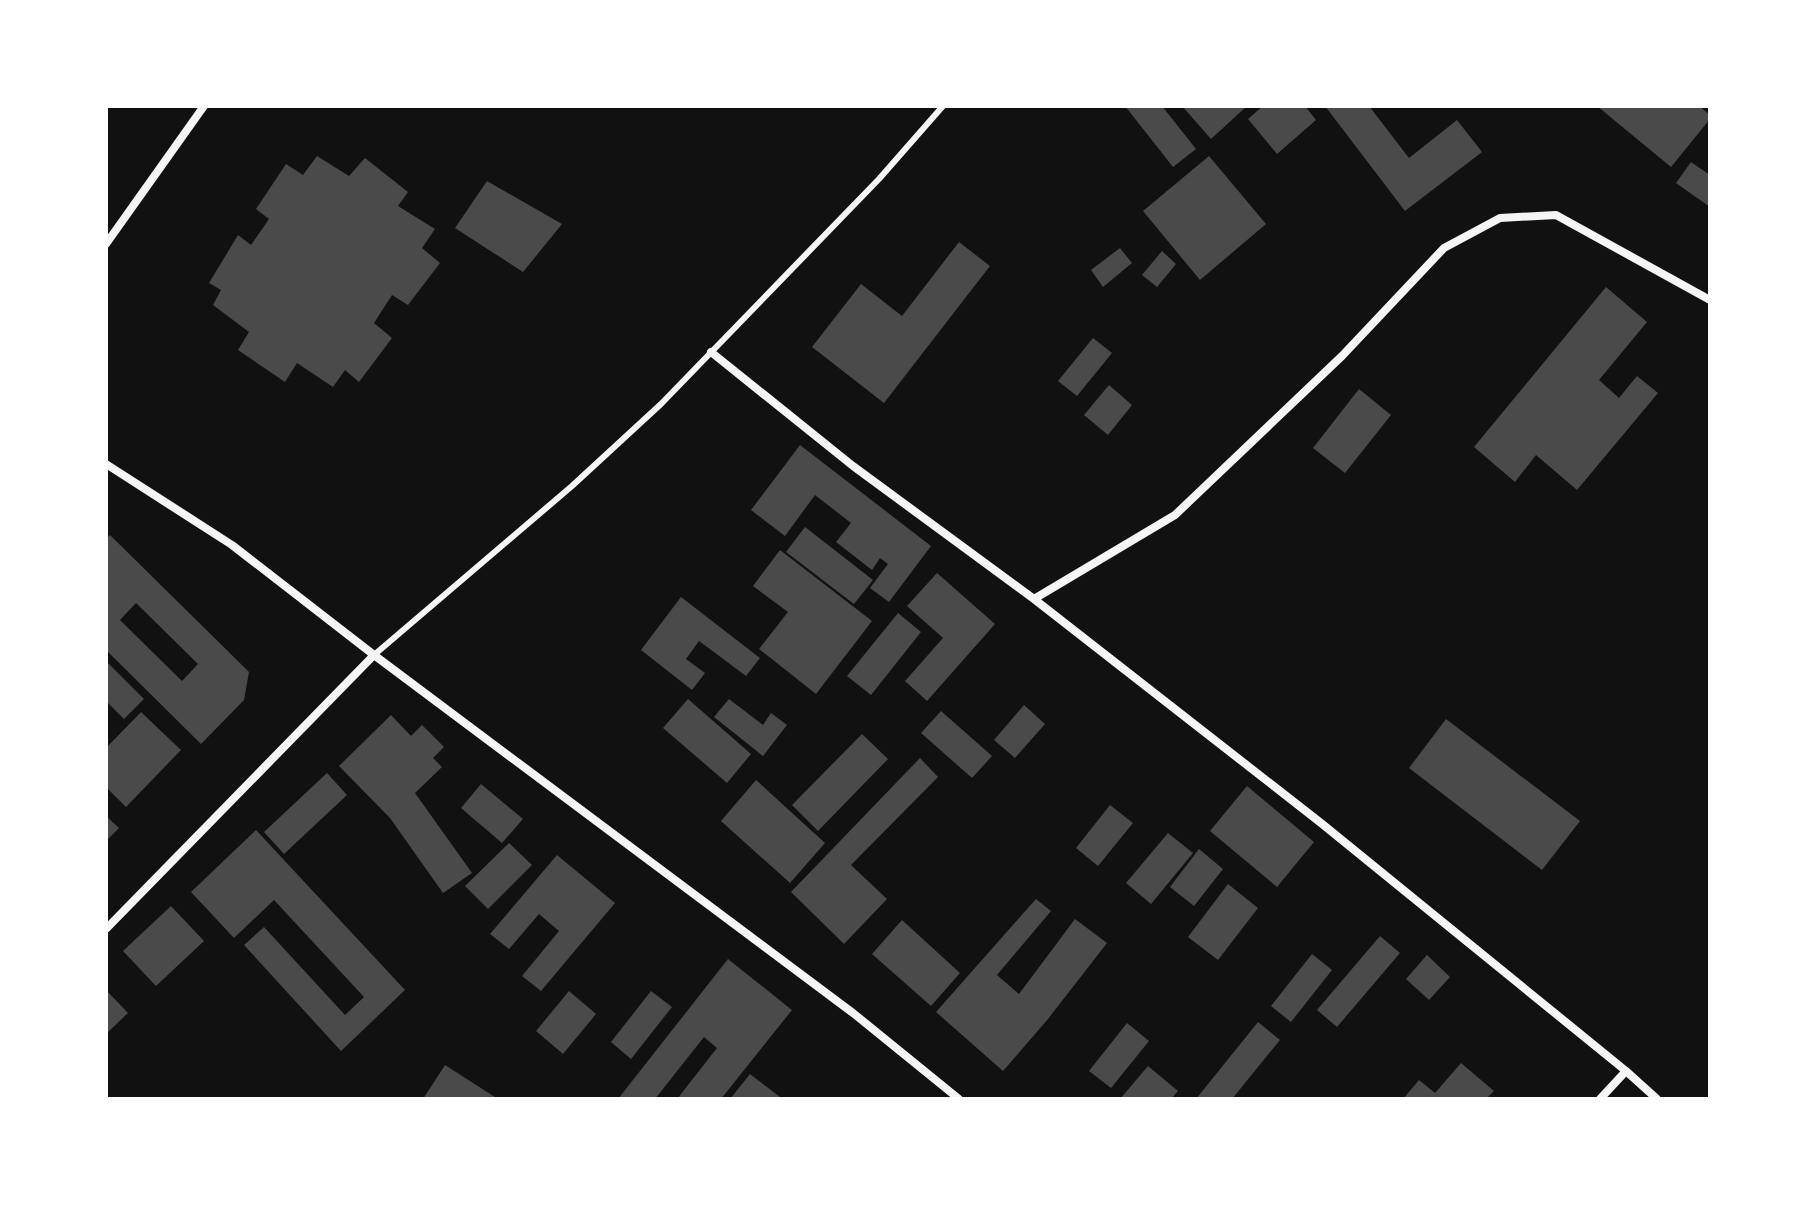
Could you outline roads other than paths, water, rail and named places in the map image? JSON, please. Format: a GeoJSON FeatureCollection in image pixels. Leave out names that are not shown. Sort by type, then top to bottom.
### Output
{"type":"FeatureCollection","features":[{"type":"Feature","properties":{"kind":"street"},"geometry":{"type":"LineString","coordinates":[[106,244],[204,106]]}},
{"type":"Feature","properties":{"kind":"street"},"geometry":{"type":"LineString","coordinates":[[1034,599],[1175,515],[1342,356],[1444,248],[1500,218],[1556,215],[1710,300]]}},
{"type":"Feature","properties":{"kind":"street"},"geometry":{"type":"LineString","coordinates":[[711,352],[853,466],[1034,599],[1321,823],[1657,1099]]}},
{"type":"Feature","properties":{"kind":"street"},"geometry":{"type":"LineString","coordinates":[[106,464],[232,545],[853,1013],[959,1099]]}},
{"type":"Feature","properties":{"kind":"street"},"geometry":{"type":"LineString","coordinates":[[106,929],[374,655]]}},
{"type":"Feature","properties":{"kind":"street"},"geometry":{"type":"LineString","coordinates":[[1600,1099],[1626,1071]]}},
{"type":"Feature","properties":{"kind":"lane"},"geometry":{"type":"LineString","coordinates":[[374,655],[572,486],[661,404],[879,179],[943,106]]}}]}
